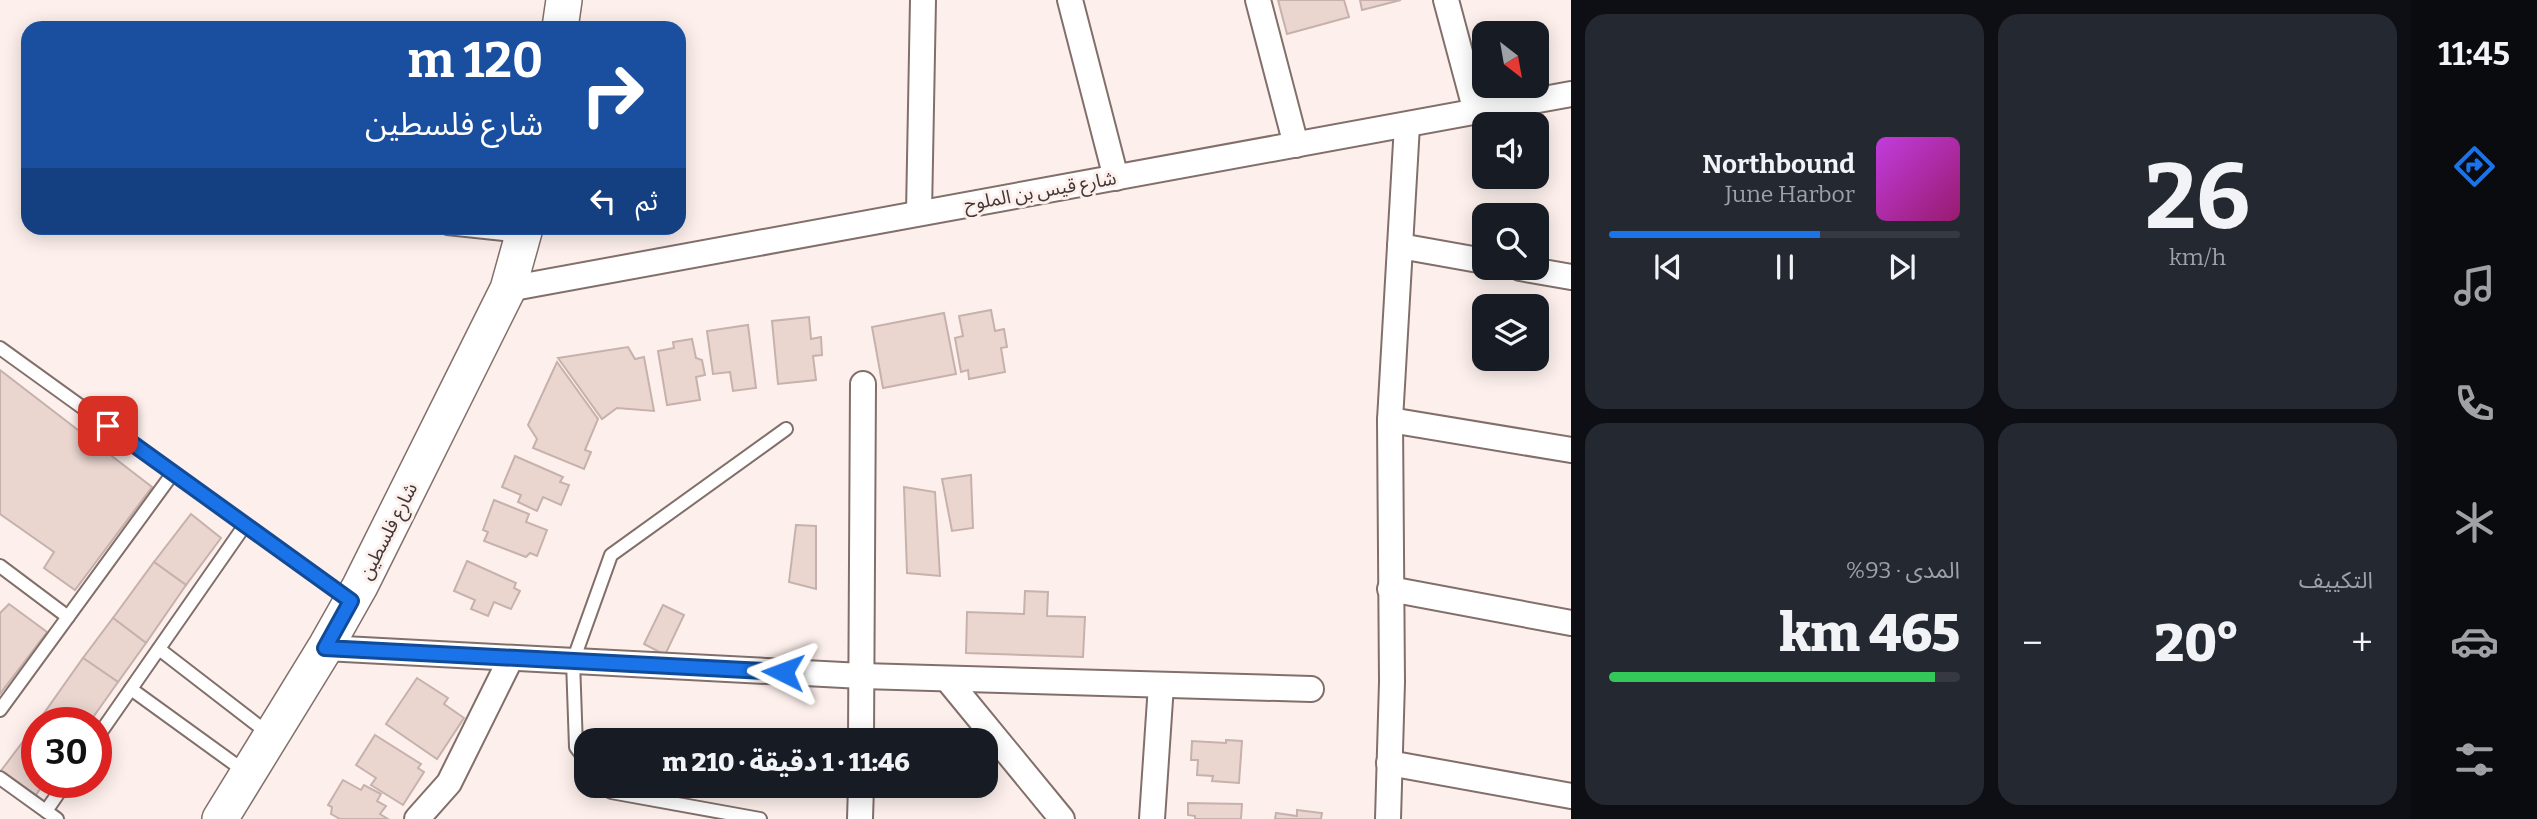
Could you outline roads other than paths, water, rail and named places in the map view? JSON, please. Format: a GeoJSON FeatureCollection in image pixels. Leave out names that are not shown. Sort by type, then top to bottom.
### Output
{"type":"FeatureCollection","features":[{"type":"Feature","properties":{"kind":"street"},"geometry":{"type":"LineString","coordinates":[[562,21],[564,0]]}},
{"type":"Feature","properties":{"kind":"street"},"geometry":{"type":"LineString","coordinates":[[919,213],[923,0]]}},
{"type":"Feature","properties":{"kind":"street"},"geometry":{"type":"LineString","coordinates":[[1070,0],[1116,178]]}},
{"type":"Feature","properties":{"kind":"street"},"geometry":{"type":"LineString","coordinates":[[1258,0],[1296,145]]}},
{"type":"Feature","properties":{"kind":"street"},"geometry":{"type":"LineString","coordinates":[[1446,0],[1476,112]]}},
{"type":"Feature","properties":{"kind":"street","name":"شارع قيس بن الملوح"},"geometry":{"type":"LineString","coordinates":[[1476,112],[1571,94]]}},
{"type":"Feature","properties":{"kind":"street","name":"شارع قيس بن الملوح"},"geometry":{"type":"LineString","coordinates":[[508,289],[1472,113]]}},
{"type":"Feature","properties":{"kind":"street"},"geometry":{"type":"LineString","coordinates":[[1388,819],[1392,682],[1390,420],[1407,125]]}},
{"type":"Feature","properties":{"kind":"street","name":"شارع فلسطين"},"geometry":{"type":"LineString","coordinates":[[220,819],[351,601],[508,289],[523,235]]}},
{"type":"Feature","properties":{"kind":"street"},"geometry":{"type":"LineString","coordinates":[[1400,246],[1472,259]]}},
{"type":"Feature","properties":{"kind":"street"},"geometry":{"type":"LineString","coordinates":[[1549,273],[1571,277]]}},
{"type":"Feature","properties":{"kind":"street"},"geometry":{"type":"LineString","coordinates":[[861,728],[863,384]]}},
{"type":"Feature","properties":{"kind":"street"},"geometry":{"type":"LineString","coordinates":[[1390,420],[1571,450]]}},
{"type":"Feature","properties":{"kind":"street"},"geometry":{"type":"LineString","coordinates":[[1390,589],[1571,623]]}},
{"type":"Feature","properties":{"kind":"street"},"geometry":{"type":"LineString","coordinates":[[325,648],[862,676],[1311,689]]}},
{"type":"Feature","properties":{"kind":"street"},"geometry":{"type":"LineString","coordinates":[[417,819],[449,783],[511,657]]}},
{"type":"Feature","properties":{"kind":"street"},"geometry":{"type":"LineString","coordinates":[[947,679],[1062,819]]}},
{"type":"Feature","properties":{"kind":"street"},"geometry":{"type":"LineString","coordinates":[[1152,819],[1161,685]]}},
{"type":"Feature","properties":{"kind":"street"},"geometry":{"type":"LineString","coordinates":[[1389,763],[1571,796]]}},
{"type":"Feature","properties":{"kind":"street"},"geometry":{"type":"LineString","coordinates":[[860,819],[861,798]]}},
{"type":"Feature","properties":{"kind":"lane"},"geometry":{"type":"LineString","coordinates":[[0,348],[351,601]]}},
{"type":"Feature","properties":{"kind":"lane"},"geometry":{"type":"LineString","coordinates":[[575,728],[573,661],[611,555],[786,429]]}},
{"type":"Feature","properties":{"kind":"lane"},"geometry":{"type":"LineString","coordinates":[[0,710],[173,473]]}},
{"type":"Feature","properties":{"kind":"lane"},"geometry":{"type":"LineString","coordinates":[[112,716],[245,525]]}},
{"type":"Feature","properties":{"kind":"lane"},"geometry":{"type":"LineString","coordinates":[[0,566],[68,617]]}},
{"type":"Feature","properties":{"kind":"lane"},"geometry":{"type":"LineString","coordinates":[[159,649],[271,736]]}},
{"type":"Feature","properties":{"kind":"lane"},"geometry":{"type":"LineString","coordinates":[[131,689],[247,774]]}},
{"type":"Feature","properties":{"kind":"lane"},"geometry":{"type":"LineString","coordinates":[[0,778],[57,819]]}},
{"type":"Feature","properties":{"kind":"lane"},"geometry":{"type":"LineString","coordinates":[[46,811],[55,798]]}},
{"type":"Feature","properties":{"kind":"lane"},"geometry":{"type":"LineString","coordinates":[[644,798],[760,819]]}}]}
